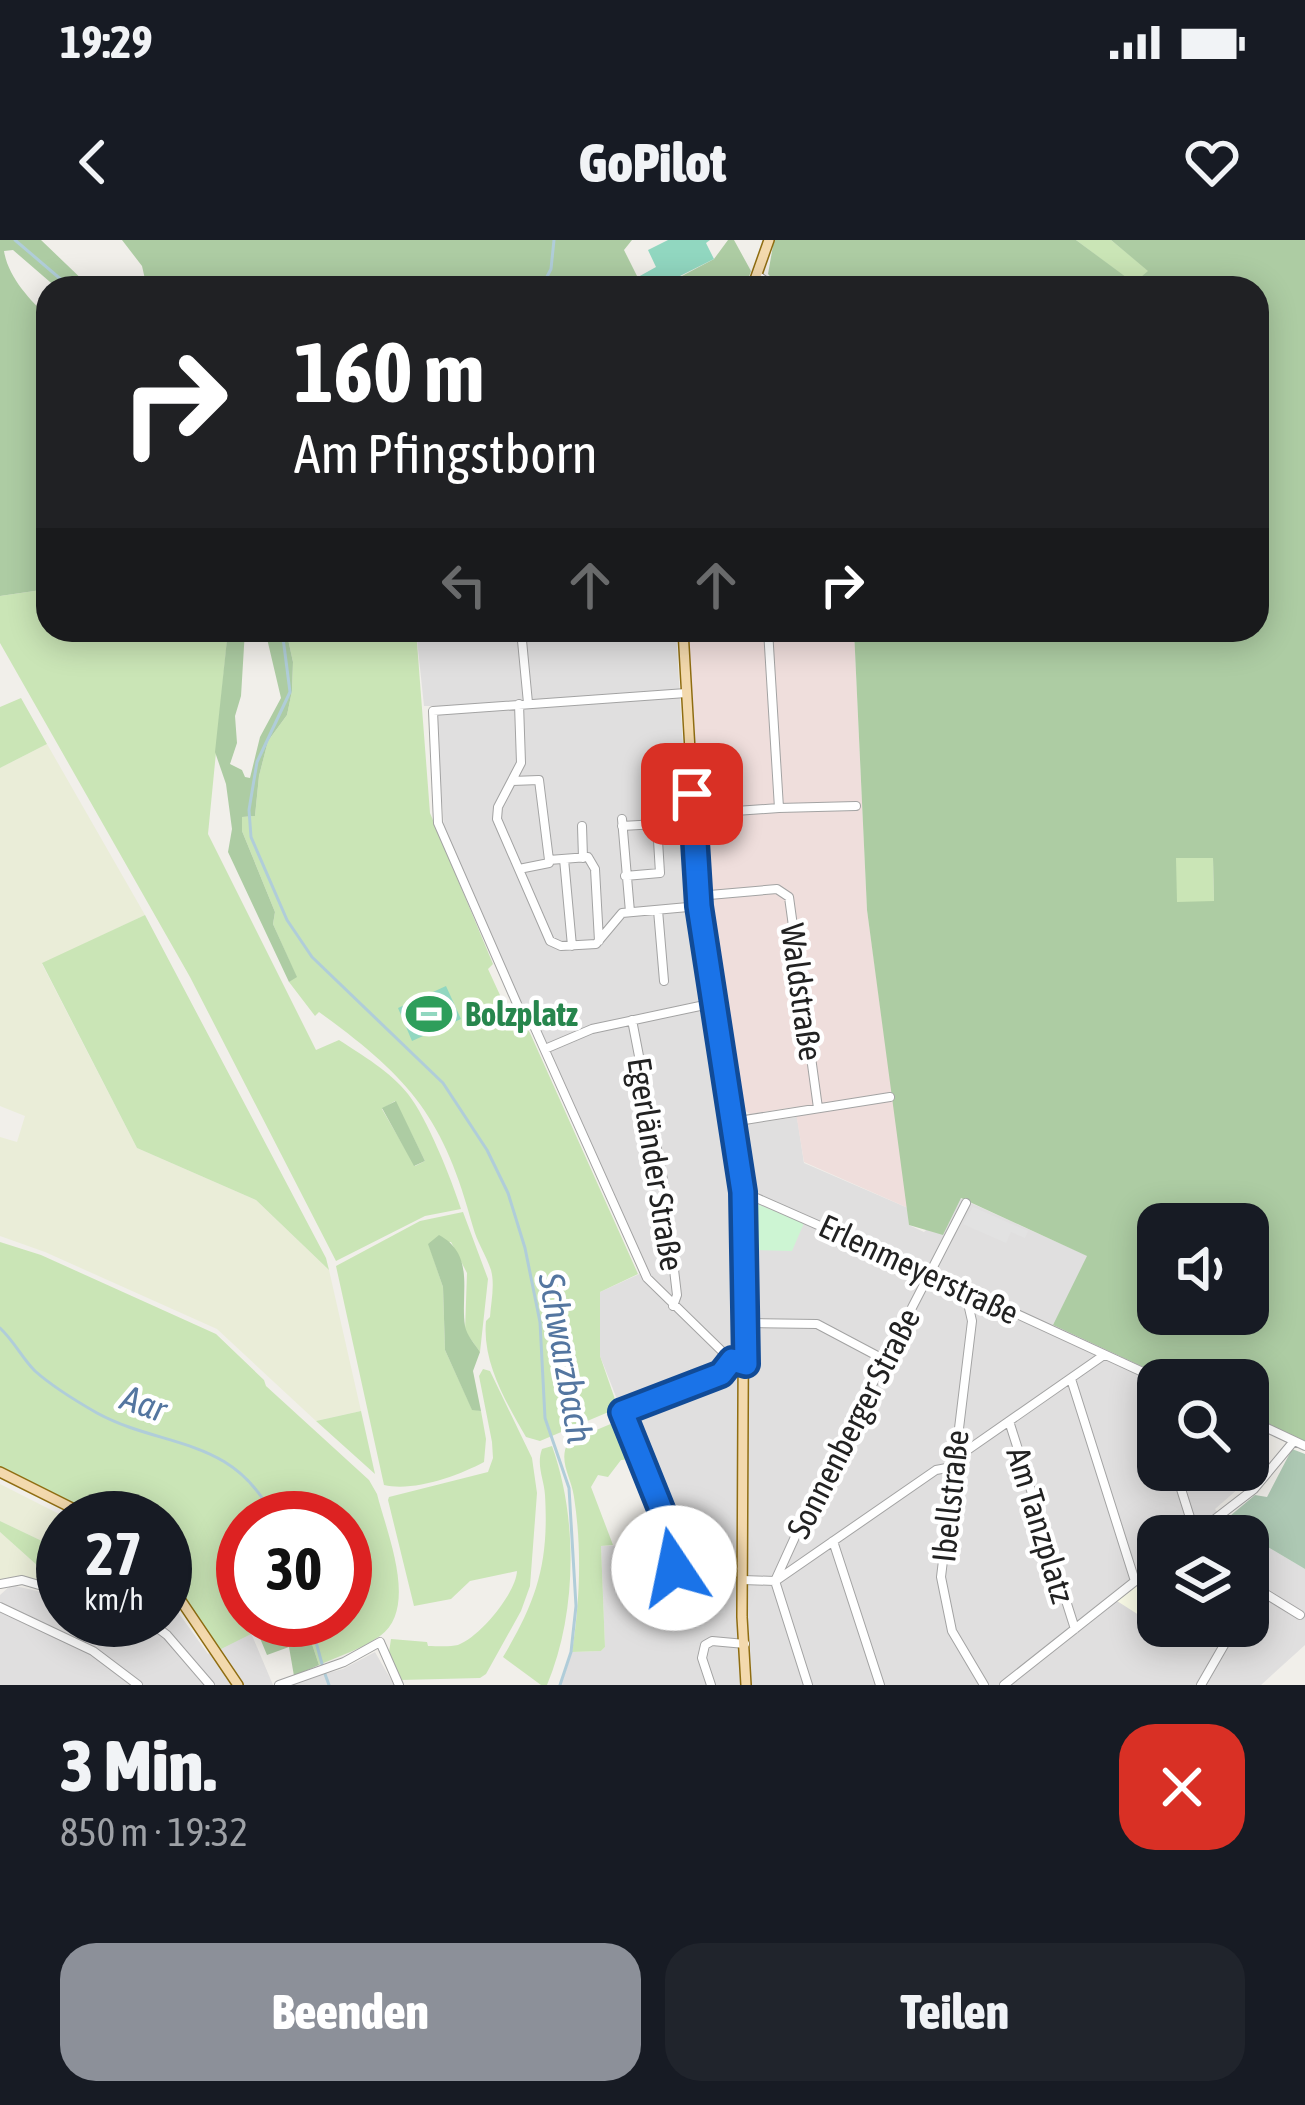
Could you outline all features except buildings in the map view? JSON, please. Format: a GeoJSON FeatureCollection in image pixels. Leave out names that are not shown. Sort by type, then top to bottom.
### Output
{"type":"FeatureCollection","features":[{"type":"Feature","properties":{"kind":"main road"},"geometry":{"type":"LineString","coordinates":[[757,275],[769,240]]}},
{"type":"Feature","properties":{"kind":"main road"},"geometry":{"type":"LineString","coordinates":[[684,642],[699,901],[743,1192],[746,1685]]}},
{"type":"Feature","properties":{"kind":"main road"},"geometry":{"type":"LineString","coordinates":[[0,1472],[38,1491]]}},
{"type":"Feature","properties":{"kind":"main road"},"geometry":{"type":"LineString","coordinates":[[192,1617],[238,1685]]}},
{"type":"Feature","properties":{"kind":"street"},"geometry":{"type":"LineString","coordinates":[[521,642],[522,753],[497,819],[548,938],[556,945],[599,942],[616,917],[699,901]]}},
{"type":"Feature","properties":{"kind":"street"},"geometry":{"type":"LineString","coordinates":[[769,642],[778,808]]}},
{"type":"Feature","properties":{"kind":"street"},"geometry":{"type":"LineString","coordinates":[[686,693],[433,711],[438,823],[518,1006],[545,1048],[647,1278],[732,1360],[746,1364]]}},
{"type":"Feature","properties":{"kind":"street"},"geometry":{"type":"LineString","coordinates":[[512,782],[539,780],[549,860],[518,869]]}},
{"type":"Feature","properties":{"kind":"street"},"geometry":{"type":"LineString","coordinates":[[693,814],[856,806]]}},
{"type":"Feature","properties":{"kind":"street"},"geometry":{"type":"LineString","coordinates":[[625,876],[660,873],[657,824],[622,822],[625,876],[630,912]]}},
{"type":"Feature","properties":{"kind":"street"},"geometry":{"type":"LineString","coordinates":[[582,826],[583,857]]}},
{"type":"Feature","properties":{"kind":"street"},"geometry":{"type":"LineString","coordinates":[[549,860],[588,857],[595,869],[599,942]]}},
{"type":"Feature","properties":{"kind":"street"},"geometry":{"type":"LineString","coordinates":[[564,859],[572,946]]}},
{"type":"Feature","properties":{"kind":"street","name":"Waldstraße"},"geometry":{"type":"LineString","coordinates":[[699,901],[777,889],[789,897],[818,1108]]}},
{"type":"Feature","properties":{"kind":"street"},"geometry":{"type":"LineString","coordinates":[[658,910],[664,981]]}},
{"type":"Feature","properties":{"kind":"street"},"geometry":{"type":"LineString","coordinates":[[545,1048],[585,1031],[714,1003]]}},
{"type":"Feature","properties":{"kind":"street","name":"Egerländer Straße"},"geometry":{"type":"LineString","coordinates":[[632,1020],[667,1203],[677,1295],[673,1306]]}},
{"type":"Feature","properties":{"kind":"street","name":"Waldstraße"},"geometry":{"type":"LineString","coordinates":[[732,1122],[890,1097]]}},
{"type":"Feature","properties":{"kind":"street","name":"Erlenmeyerstraße"},"geometry":{"type":"LineString","coordinates":[[743,1192],[929,1274],[956,1287],[967,1299],[977,1296],[1137,1369]]}},
{"type":"Feature","properties":{"kind":"street","name":"Sonnenberger Straße"},"geometry":{"type":"LineString","coordinates":[[775,1581],[966,1202]]}},
{"type":"Feature","properties":{"kind":"street","name":"Ibellstraße"},"geometry":{"type":"LineString","coordinates":[[967,1299],[972,1321],[941,1552],[942,1590],[959,1646],[984,1685]]}},
{"type":"Feature","properties":{"kind":"street"},"geometry":{"type":"LineString","coordinates":[[746,1323],[817,1324],[885,1360]]}},
{"type":"Feature","properties":{"kind":"street"},"geometry":{"type":"LineString","coordinates":[[954,1451],[969,1449],[1106,1354]]}},
{"type":"Feature","properties":{"kind":"street"},"geometry":{"type":"LineString","coordinates":[[674,1568],[671,1534],[622,1412],[721,1374],[732,1360]]}},
{"type":"Feature","properties":{"kind":"street"},"geometry":{"type":"LineString","coordinates":[[1004,1685],[1136,1581],[1071,1379]]}},
{"type":"Feature","properties":{"kind":"street","name":"Am Tanzplatz"},"geometry":{"type":"LineString","coordinates":[[1009,1421],[1075,1628]]}},
{"type":"Feature","properties":{"kind":"street"},"geometry":{"type":"LineString","coordinates":[[1269,1429],[1305,1445]]}},
{"type":"Feature","properties":{"kind":"street"},"geometry":{"type":"LineString","coordinates":[[1216,1515],[1254,1489],[1294,1441]]}},
{"type":"Feature","properties":{"kind":"street"},"geometry":{"type":"LineString","coordinates":[[742,1580],[775,1581],[936,1470],[952,1466]]}},
{"type":"Feature","properties":{"kind":"street"},"geometry":{"type":"LineString","coordinates":[[833,1541],[880,1685]]}},
{"type":"Feature","properties":{"kind":"street"},"geometry":{"type":"LineString","coordinates":[[0,1584],[22,1580],[36,1584]]}},
{"type":"Feature","properties":{"kind":"street"},"geometry":{"type":"LineString","coordinates":[[775,1581],[808,1685]]}},
{"type":"Feature","properties":{"kind":"street"},"geometry":{"type":"LineString","coordinates":[[1269,1596],[1300,1615]]}},
{"type":"Feature","properties":{"kind":"street"},"geometry":{"type":"LineString","coordinates":[[0,1607],[109,1660],[138,1685]]}},
{"type":"Feature","properties":{"kind":"street"},"geometry":{"type":"LineString","coordinates":[[711,1685],[702,1658],[705,1645],[712,1641],[746,1644]]}},
{"type":"Feature","properties":{"kind":"street"},"geometry":{"type":"LineString","coordinates":[[279,1685],[380,1642],[399,1685]]}},
{"type":"Feature","properties":{"kind":"street"},"geometry":{"type":"LineString","coordinates":[[177,1647],[210,1685]]}},
{"type":"Feature","properties":{"kind":"street"},"geometry":{"type":"LineString","coordinates":[[1201,1685],[1223,1647]]}},
{"type":"Feature","properties":{"kind":"shaded area"},"geometry":{"type":"Polygon","coordinates":[[[417,642],[677,642],[692,895],[726,1127],[797,1117],[804,1163],[908,1208],[909,1225],[924,1232],[960,1198],[1088,1256],[1049,1333],[1137,1373],[1137,1491],[1236,1491],[1215,1509],[1220,1515],[1137,1515],[1137,1647],[1269,1647],[1269,1548],[1305,1569],[1305,1645],[1261,1685],[561,1685],[572,1652],[605,1647],[601,1546],[674,1544],[600,1356],[600,1292],[646,1271],[444,829],[435,706],[424,706],[417,642]]]}},
{"type":"Feature","properties":{"kind":"shaded area"},"geometry":{"type":"Polygon","coordinates":[[[689,642],[855,642],[867,910],[908,1208],[804,1162],[795,1107],[750,1114],[738,1106],[705,916],[709,892],[703,886],[689,642]]]}},
{"type":"Feature","properties":{"kind":"shaded area"},"geometry":{"type":"Polygon","coordinates":[[[47,744],[145,915],[42,964],[137,1148],[256,1200],[329,1270],[361,1411],[316,1421],[217,1329],[0,1236],[0,1137],[17,1142],[25,1116],[0,1106],[0,768],[47,744]]]}},
{"type":"Feature","properties":{"kind":"shaded area"},"geometry":{"type":"Polygon","coordinates":[[[973,1207],[1028,1231],[1025,1238],[1011,1232],[1006,1243],[963,1224],[973,1207]]]}},
{"type":"Feature","properties":{"kind":"shaded area"},"geometry":{"type":"Polygon","coordinates":[[[1292,1449],[1305,1454],[1305,1569],[1269,1548],[1269,1515],[1231,1515],[1255,1495],[1267,1497],[1292,1449]]]}},
{"type":"Feature","properties":{"kind":"shaded area"},"geometry":{"type":"Polygon","coordinates":[[[0,1484],[36,1502],[36,1538],[0,1521],[0,1484]]]}},
{"type":"Feature","properties":{"kind":"shaded area"},"geometry":{"type":"Polygon","coordinates":[[[0,1532],[36,1564],[36,1579],[17,1576],[0,1580],[0,1532]]]}},
{"type":"Feature","properties":{"kind":"shaded area"},"geometry":{"type":"Polygon","coordinates":[[[669,1550],[679,1551],[679,1560],[726,1561],[725,1613],[705,1613],[704,1628],[667,1627],[669,1550]]]}},
{"type":"Feature","properties":{"kind":"shaded area"},"geometry":{"type":"Polygon","coordinates":[[[11,1585],[36,1591],[36,1647],[192,1647],[192,1632],[208,1654],[222,1647],[257,1647],[273,1685],[0,1685],[0,1595],[11,1585]]]}},
{"type":"Feature","properties":{"kind":"shaded area"},"geometry":{"type":"Polygon","coordinates":[[[1137,1586],[1137,1614],[1117,1601],[1137,1586]]]}},
{"type":"Feature","properties":{"kind":"shaded area"},"geometry":{"type":"Polygon","coordinates":[[[375,1652],[394,1685],[283,1685],[343,1669],[375,1652]]]}},
{"type":"Feature","properties":{"kind":"green space"},"geometry":{"type":"Polygon","coordinates":[[[0,240],[41,240],[78,276],[43,276],[13,250],[4,251],[15,279],[36,305],[36,591],[0,596],[0,240]]]}},
{"type":"Feature","properties":{"kind":"green space"},"geometry":{"type":"Polygon","coordinates":[[[122,240],[632,240],[624,250],[637,276],[144,276],[122,240]]]}},
{"type":"Feature","properties":{"kind":"green space"},"geometry":{"type":"Polygon","coordinates":[[[668,240],[710,240],[706,243],[714,259],[680,276],[640,276],[656,267],[648,250],[668,240]]]}},
{"type":"Feature","properties":{"kind":"green space"},"geometry":{"type":"Polygon","coordinates":[[[728,240],[734,240],[749,276],[682,276],[714,259],[728,240]]]}},
{"type":"Feature","properties":{"kind":"green space"},"geometry":{"type":"Polygon","coordinates":[[[774,240],[1076,240],[1125,276],[768,274],[774,240]]]}},
{"type":"Feature","properties":{"kind":"green space"},"geometry":{"type":"Polygon","coordinates":[[[1076,240],[1111,240],[1149,271],[1143,276],[1123,276],[1076,240]]]}},
{"type":"Feature","properties":{"kind":"green space"},"geometry":{"type":"Polygon","coordinates":[[[1111,240],[1305,240],[1305,1443],[1269,1426],[1269,1359],[1137,1359],[1137,1364],[1053,1325],[1087,1256],[961,1198],[943,1235],[909,1225],[867,910],[855,642],[1269,642],[1269,276],[1142,276],[1148,271],[1111,240]],[[1176,858],[1177,902],[1214,901],[1213,858],[1176,858]]]}},
{"type":"Feature","properties":{"kind":"green space"},"geometry":{"type":"Polygon","coordinates":[[[36,591],[36,642],[227,642],[208,834],[316,1050],[339,1040],[401,1086],[430,1133],[461,1209],[425,1216],[336,1261],[190,977],[0,643],[0,596],[36,591]],[[395,1101],[382,1109],[415,1166],[425,1161],[395,1101]]]}},
{"type":"Feature","properties":{"kind":"green space"},"geometry":{"type":"Polygon","coordinates":[[[227,642],[244,642],[235,716],[237,743],[230,764],[250,778],[260,737],[281,698],[268,642],[289,642],[293,662],[287,715],[268,741],[255,816],[242,817],[242,831],[275,912],[273,924],[297,977],[289,982],[228,852],[232,829],[226,784],[215,752],[227,642]]]}},
{"type":"Feature","properties":{"kind":"green space"},"geometry":{"type":"Polygon","coordinates":[[[289,642],[417,642],[430,813],[493,964],[488,969],[505,1006],[512,1006],[530,1033],[638,1274],[600,1292],[600,1356],[618,1408],[540,1441],[526,1437],[492,1366],[486,1336],[491,1270],[435,1128],[400,1080],[350,1035],[319,1012],[315,1016],[289,982],[296,976],[273,924],[275,912],[242,831],[242,817],[255,816],[268,741],[287,715],[293,662],[289,642]]]}},
{"type":"Feature","properties":{"kind":"green space"},"geometry":{"type":"Polygon","coordinates":[[[21,698],[47,744],[0,768],[0,707],[21,698]]]}},
{"type":"Feature","properties":{"kind":"green space"},"geometry":{"type":"Polygon","coordinates":[[[1213,857],[1214,902],[1176,902],[1175,858],[1213,857]]]}},
{"type":"Feature","properties":{"kind":"green space"},"geometry":{"type":"Polygon","coordinates":[[[145,915],[329,1270],[256,1200],[137,1148],[42,963],[145,915]]]}},
{"type":"Feature","properties":{"kind":"green space","name":"Bolzplatz"},"geometry":{"type":"Polygon","coordinates":[[[446,986],[461,1019],[412,1041],[398,1008],[446,986]]]}},
{"type":"Feature","properties":{"kind":"green space"},"geometry":{"type":"Polygon","coordinates":[[[396,1101],[425,1161],[414,1166],[382,1108],[396,1101]]]}},
{"type":"Feature","properties":{"kind":"green space"},"geometry":{"type":"Polygon","coordinates":[[[750,1201],[804,1223],[792,1251],[752,1250],[750,1201]]]}},
{"type":"Feature","properties":{"kind":"green space"},"geometry":{"type":"Polygon","coordinates":[[[463,1212],[488,1279],[480,1352],[465,1331],[467,1273],[451,1242],[429,1245],[443,1287],[445,1350],[472,1409],[481,1411],[484,1462],[435,1481],[384,1485],[336,1266],[420,1221],[463,1212]]]}},
{"type":"Feature","properties":{"kind":"green space"},"geometry":{"type":"Polygon","coordinates":[[[439,1235],[451,1243],[462,1264],[465,1326],[480,1352],[473,1371],[481,1411],[472,1410],[445,1350],[443,1287],[428,1244],[439,1235]]]}},
{"type":"Feature","properties":{"kind":"green space"},"geometry":{"type":"Polygon","coordinates":[[[0,1242],[41,1255],[216,1334],[369,1480],[397,1570],[397,1608],[391,1624],[372,1641],[372,1491],[216,1491],[216,1645],[192,1609],[192,1491],[49,1491],[0,1467],[0,1242]]]}},
{"type":"Feature","properties":{"kind":"green space"},"geometry":{"type":"Polygon","coordinates":[[[483,1369],[490,1371],[532,1458],[537,1493],[530,1586],[486,1674],[400,1680],[389,1652],[391,1639],[427,1642],[428,1646],[458,1645],[486,1624],[515,1580],[517,1571],[470,1581],[451,1599],[414,1606],[388,1500],[488,1472],[493,1458],[479,1376],[483,1369]]]}},
{"type":"Feature","properties":{"kind":"green space"},"geometry":{"type":"Polygon","coordinates":[[[361,1411],[375,1474],[316,1421],[361,1411]]]}},
{"type":"Feature","properties":{"kind":"green space"},"geometry":{"type":"Polygon","coordinates":[[[620,1420],[635,1459],[621,1460],[608,1477],[598,1475],[591,1487],[613,1545],[601,1546],[605,1647],[572,1652],[579,1555],[565,1449],[568,1442],[620,1420]]]}},
{"type":"Feature","properties":{"kind":"green space"},"geometry":{"type":"Polygon","coordinates":[[[552,1446],[570,1535],[569,1597],[557,1657],[547,1685],[541,1685],[503,1657],[538,1580],[546,1519],[540,1455],[552,1446]]]}},
{"type":"Feature","properties":{"kind":"green space"},"geometry":{"type":"Polygon","coordinates":[[[0,1521],[36,1538],[36,1564],[0,1532],[0,1521]]]}},
{"type":"Feature","properties":{"kind":"green space"},"geometry":{"type":"Polygon","coordinates":[[[264,1647],[289,1647],[267,1655],[264,1647]]]}},
{"type":"Feature","properties":{"kind":"green space"},"geometry":{"type":"Polygon","coordinates":[[[289,1647],[313,1647],[319,1665],[294,1676],[289,1647]]]}},
{"type":"Feature","properties":{"kind":"green space"},"geometry":{"type":"Polygon","coordinates":[[[313,1647],[361,1647],[358,1649],[319,1665],[313,1647]]]}},
{"type":"Feature","properties":{"kind":"waterway"},"geometry":{"type":"LineString","coordinates":[[15,240],[57,276]]}},
{"type":"Feature","properties":{"kind":"waterway","name":"Schwarzbach"},"geometry":{"type":"LineString","coordinates":[[547,276],[554,240]]}},
{"type":"Feature","properties":{"kind":"waterway","name":"Schwarzbach"},"geometry":{"type":"LineString","coordinates":[[284,642],[290,692],[257,762],[249,810],[251,837],[287,920],[312,957],[443,1083],[487,1150],[508,1193],[540,1322],[545,1418],[569,1488],[576,1606],[571,1652],[560,1685]]}},
{"type":"Feature","properties":{"kind":"waterway","name":"Aar"},"geometry":{"type":"LineString","coordinates":[[0,1328],[35,1371],[81,1404],[217,1458],[257,1491]]}},
{"type":"Feature","properties":{"kind":"waterway","name":"Aar"},"geometry":{"type":"LineString","coordinates":[[317,1647],[322,1664]]}},
{"type":"Feature","properties":{"kind":"waterway","name":"Aar"},"geometry":{"type":"LineString","coordinates":[[325,1674],[329,1685]]}},
{"type":"Feature","properties":{"kind":"place","name":"Bolzplatz"},"geometry":{"type":"Point","coordinates":[429,1014]}},
{"type":"Feature","properties":{"kind":"route"},"geometry":{"type":"LineString","coordinates":[[674,1568],[671,1534],[622,1412],[721,1374],[732,1360],[746,1364],[743,1192],[699,906],[692,794]]}}]}
